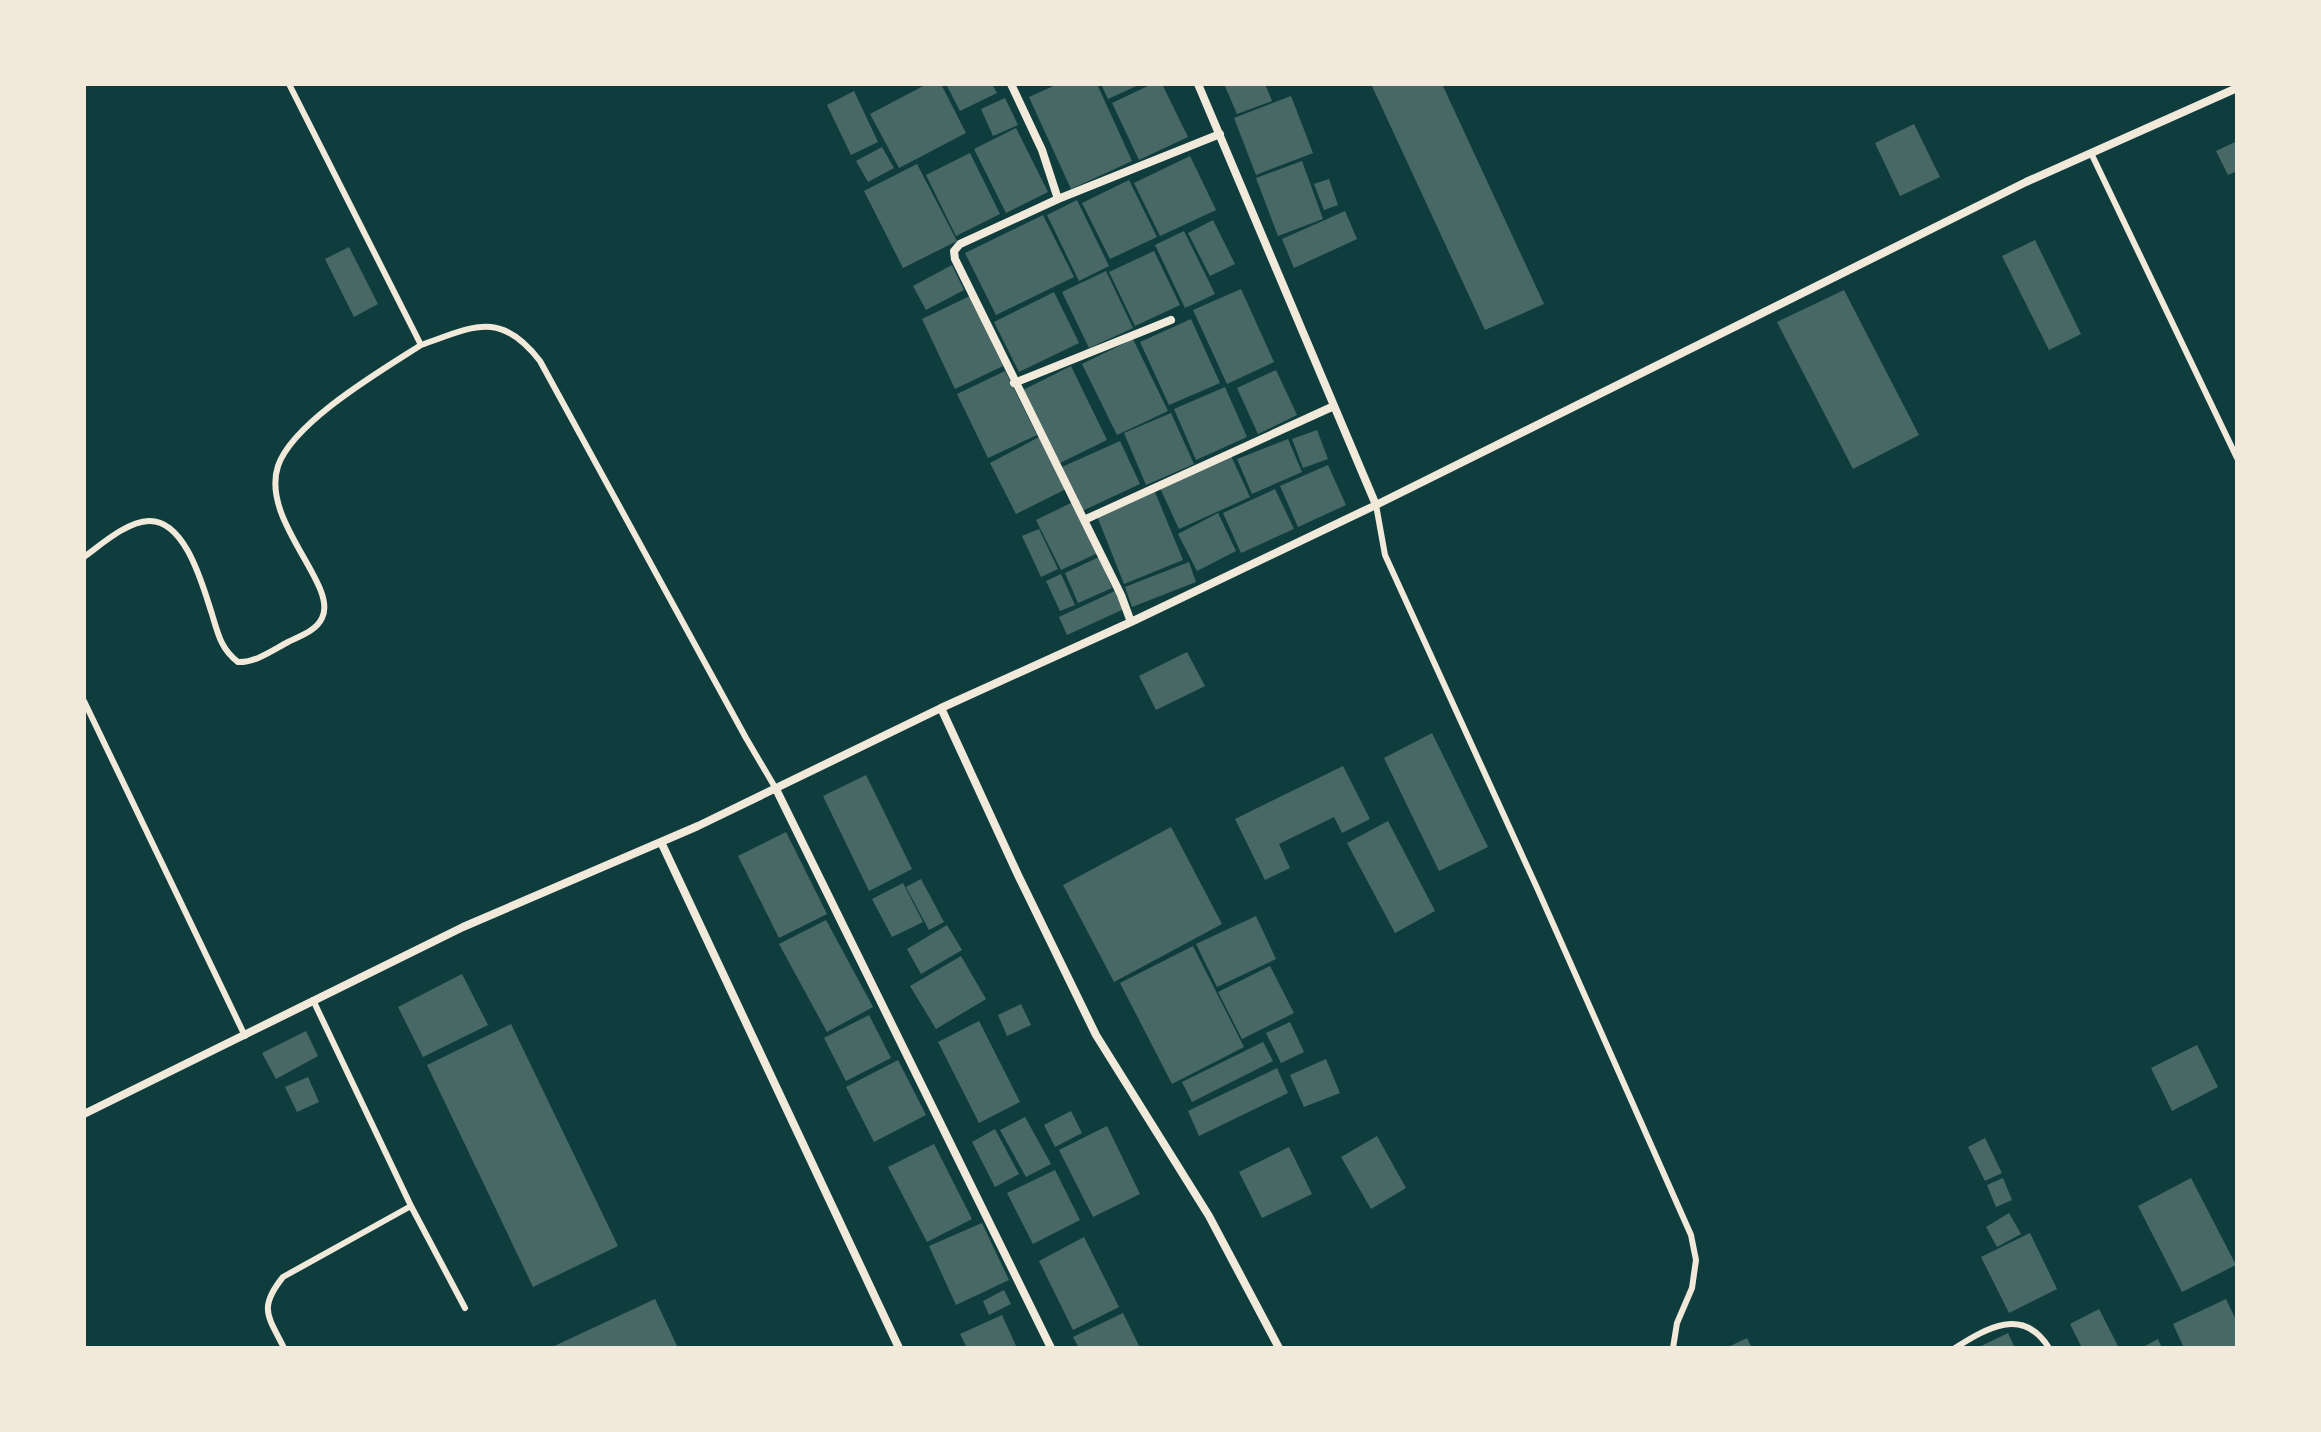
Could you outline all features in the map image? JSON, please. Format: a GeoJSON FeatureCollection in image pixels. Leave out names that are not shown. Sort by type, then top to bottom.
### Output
{"type":"FeatureCollection","features":[{"type":"Feature","properties":{"kind":"street"},"geometry":{"type":"LineString","coordinates":[[1011,84],[1042,150],[1058,199]]}},
{"type":"Feature","properties":{"kind":"street"},"geometry":{"type":"LineString","coordinates":[[1198,84],[1376,505]]}},
{"type":"Feature","properties":{"kind":"street"},"geometry":{"type":"LineString","coordinates":[[84,1114],[463,927],[661,842],[941,708],[1131,622],[1376,505],[2026,182],[2237,88]]}},
{"type":"Feature","properties":{"kind":"street"},"geometry":{"type":"LineString","coordinates":[[1131,622],[1084,520],[1014,383],[955,259],[954,251],[968,240],[1058,199],[1220,134]]}},
{"type":"Feature","properties":{"kind":"street"},"geometry":{"type":"LineString","coordinates":[[1014,383],[1171,320]]}},
{"type":"Feature","properties":{"kind":"street"},"geometry":{"type":"LineString","coordinates":[[1084,520],[1334,406]]}},
{"type":"Feature","properties":{"kind":"street"},"geometry":{"type":"LineString","coordinates":[[941,708],[1096,1035],[1209,1216],[1279,1348]]}},
{"type":"Feature","properties":{"kind":"street"},"geometry":{"type":"LineString","coordinates":[[776,789],[1051,1348]]}},
{"type":"Feature","properties":{"kind":"street"},"geometry":{"type":"LineString","coordinates":[[661,842],[899,1348]]}},
{"type":"Feature","properties":{"kind":"lane"},"geometry":{"type":"LineString","coordinates":[[289,84],[421,345]]}},
{"type":"Feature","properties":{"kind":"lane"},"geometry":{"type":"LineString","coordinates":[[2091,153],[2237,458]]}},
{"type":"Feature","properties":{"kind":"lane"},"geometry":{"type":"LineString","coordinates":[[84,557],[132,526],[152,521],[164,525],[182,541],[196,568],[224,649],[238,662],[256,658],[310,631],[321,620],[325,606],[316,581],[282,519],[276,501],[274,486],[279,462],[302,433],[334,403],[421,345],[476,326],[489,326],[509,333],[532,351],[776,789]]}},
{"type":"Feature","properties":{"kind":"lane"},"geometry":{"type":"LineString","coordinates":[[1376,505],[1385,555],[1691,1235],[1696,1260],[1692,1288],[1677,1323],[1673,1348]]}},
{"type":"Feature","properties":{"kind":"lane"},"geometry":{"type":"LineString","coordinates":[[84,701],[245,1036]]}},
{"type":"Feature","properties":{"kind":"lane"},"geometry":{"type":"LineString","coordinates":[[313,1000],[411,1206],[465,1308]]}},
{"type":"Feature","properties":{"kind":"lane"},"geometry":{"type":"LineString","coordinates":[[284,1348],[268,1315],[268,1296],[283,1277],[411,1206]]}},
{"type":"Feature","properties":{"kind":"lane"},"geometry":{"type":"LineString","coordinates":[[1955,1348],[2002,1323],[2016,1324],[2037,1332],[2049,1348]]}},
{"type":"Feature","properties":{"kind":"building"},"geometry":{"type":"Polygon","coordinates":[[[927,84],[941,84],[966,133],[899,168],[870,114],[927,84]]]}},
{"type":"Feature","properties":{"kind":"building"},"geometry":{"type":"Polygon","coordinates":[[[946,84],[992,84],[997,93],[960,111],[946,84]]]}},
{"type":"Feature","properties":{"kind":"building"},"geometry":{"type":"Polygon","coordinates":[[[1058,84],[1097,84],[1132,161],[1071,189],[1029,97],[1058,84]]]}},
{"type":"Feature","properties":{"kind":"building"},"geometry":{"type":"Polygon","coordinates":[[[1101,84],[1141,84],[1108,99],[1101,84]]]}},
{"type":"Feature","properties":{"kind":"building"},"geometry":{"type":"Polygon","coordinates":[[[1152,84],[1162,84],[1188,137],[1139,160],[1112,103],[1152,84]]]}},
{"type":"Feature","properties":{"kind":"building"},"geometry":{"type":"Polygon","coordinates":[[[1224,84],[1265,84],[1272,101],[1237,114],[1224,84]]]}},
{"type":"Feature","properties":{"kind":"building"},"geometry":{"type":"Polygon","coordinates":[[[1371,84],[1442,84],[1544,304],[1485,330],[1371,84]]]}},
{"type":"Feature","properties":{"kind":"building"},"geometry":{"type":"Polygon","coordinates":[[[854,91],[878,142],[851,155],[827,105],[854,91]]]}},
{"type":"Feature","properties":{"kind":"building"},"geometry":{"type":"Polygon","coordinates":[[[1291,96],[1313,153],[1256,175],[1234,118],[1291,96]]]}},
{"type":"Feature","properties":{"kind":"building"},"geometry":{"type":"Polygon","coordinates":[[[1005,98],[1018,125],[993,136],[981,109],[1005,98]]]}},
{"type":"Feature","properties":{"kind":"building"},"geometry":{"type":"Polygon","coordinates":[[[1914,124],[1940,177],[1900,196],[1875,143],[1914,124]]]}},
{"type":"Feature","properties":{"kind":"building"},"geometry":{"type":"Polygon","coordinates":[[[1016,128],[1048,192],[1006,213],[974,149],[1016,128]]]}},
{"type":"Feature","properties":{"kind":"building"},"geometry":{"type":"Polygon","coordinates":[[[2237,141],[2237,171],[2228,175],[2216,151],[2237,141]]]}},
{"type":"Feature","properties":{"kind":"building"},"geometry":{"type":"Polygon","coordinates":[[[882,147],[894,168],[868,182],[856,161],[882,147]]]}},
{"type":"Feature","properties":{"kind":"building"},"geometry":{"type":"Polygon","coordinates":[[[970,153],[1000,214],[956,236],[926,175],[970,153]]]}},
{"type":"Feature","properties":{"kind":"building"},"geometry":{"type":"Polygon","coordinates":[[[1190,156],[1216,210],[1160,236],[1134,183],[1190,156]]]}},
{"type":"Feature","properties":{"kind":"building"},"geometry":{"type":"Polygon","coordinates":[[[1302,161],[1323,219],[1278,236],[1256,178],[1302,161]]]}},
{"type":"Feature","properties":{"kind":"building"},"geometry":{"type":"Polygon","coordinates":[[[917,164],[957,241],[903,268],[864,191],[917,164]]]}},
{"type":"Feature","properties":{"kind":"building"},"geometry":{"type":"Polygon","coordinates":[[[1329,179],[1338,205],[1324,210],[1314,184],[1329,179]]]}},
{"type":"Feature","properties":{"kind":"building"},"geometry":{"type":"Polygon","coordinates":[[[1129,180],[1157,237],[1110,259],[1082,203],[1129,180]]]}},
{"type":"Feature","properties":{"kind":"building"},"geometry":{"type":"Polygon","coordinates":[[[1077,200],[1109,266],[1079,281],[1047,215],[1077,200]]]}},
{"type":"Feature","properties":{"kind":"building"},"geometry":{"type":"Polygon","coordinates":[[[1345,211],[1357,239],[1294,268],[1282,239],[1345,211]]]}},
{"type":"Feature","properties":{"kind":"building"},"geometry":{"type":"Polygon","coordinates":[[[1043,215],[1074,277],[996,315],[965,253],[1043,215]]]}},
{"type":"Feature","properties":{"kind":"building"},"geometry":{"type":"Polygon","coordinates":[[[1213,220],[1235,264],[1210,276],[1188,233],[1213,220]]]}},
{"type":"Feature","properties":{"kind":"building"},"geometry":{"type":"Polygon","coordinates":[[[1184,231],[1215,294],[1185,308],[1155,245],[1184,231]]]}},
{"type":"Feature","properties":{"kind":"building"},"geometry":{"type":"Polygon","coordinates":[[[2035,240],[2081,334],[2049,350],[2002,256],[2035,240]]]}},
{"type":"Feature","properties":{"kind":"building"},"geometry":{"type":"Polygon","coordinates":[[[349,247],[378,304],[354,317],[325,259],[349,247]]]}},
{"type":"Feature","properties":{"kind":"building"},"geometry":{"type":"Polygon","coordinates":[[[1154,251],[1180,305],[1135,326],[1109,272],[1154,251]]]}},
{"type":"Feature","properties":{"kind":"building"},"geometry":{"type":"Polygon","coordinates":[[[952,265],[964,290],[926,310],[913,286],[952,265]]]}},
{"type":"Feature","properties":{"kind":"building"},"geometry":{"type":"Polygon","coordinates":[[[1106,271],[1133,328],[1089,348],[1062,292],[1106,271]]]}},
{"type":"Feature","properties":{"kind":"building"},"geometry":{"type":"Polygon","coordinates":[[[1241,289],[1274,362],[1227,384],[1193,310],[1241,289]]]}},
{"type":"Feature","properties":{"kind":"building"},"geometry":{"type":"Polygon","coordinates":[[[1844,290],[1919,435],[1853,469],[1777,322],[1844,290]]]}},
{"type":"Feature","properties":{"kind":"building"},"geometry":{"type":"Polygon","coordinates":[[[1054,292],[1079,343],[1019,372],[994,322],[1054,292]]]}},
{"type":"Feature","properties":{"kind":"building"},"geometry":{"type":"Polygon","coordinates":[[[970,296],[1003,366],[955,389],[922,319],[970,296]]]}},
{"type":"Feature","properties":{"kind":"building"},"geometry":{"type":"Polygon","coordinates":[[[1191,319],[1220,383],[1169,405],[1140,342],[1191,319]]]}},
{"type":"Feature","properties":{"kind":"building"},"geometry":{"type":"Polygon","coordinates":[[[1133,339],[1168,411],[1117,435],[1082,364],[1133,339]]]}},
{"type":"Feature","properties":{"kind":"building"},"geometry":{"type":"Polygon","coordinates":[[[1071,366],[1107,440],[1058,464],[1023,390],[1071,366]]]}},
{"type":"Feature","properties":{"kind":"building"},"geometry":{"type":"Polygon","coordinates":[[[1276,370],[1297,415],[1258,434],[1237,388],[1276,370]]]}},
{"type":"Feature","properties":{"kind":"building"},"geometry":{"type":"Polygon","coordinates":[[[1005,371],[1037,435],[988,458],[957,394],[1005,371]]]}},
{"type":"Feature","properties":{"kind":"building"},"geometry":{"type":"Polygon","coordinates":[[[1225,387],[1247,437],[1196,460],[1174,409],[1225,387]]]}},
{"type":"Feature","properties":{"kind":"building"},"geometry":{"type":"Polygon","coordinates":[[[1171,413],[1194,464],[1146,485],[1124,433],[1171,413]]]}},
{"type":"Feature","properties":{"kind":"building"},"geometry":{"type":"Polygon","coordinates":[[[1317,430],[1328,459],[1303,468],[1292,439],[1317,430]]]}},
{"type":"Feature","properties":{"kind":"building"},"geometry":{"type":"Polygon","coordinates":[[[1039,437],[1066,489],[1016,514],[990,463],[1039,437]]]}},
{"type":"Feature","properties":{"kind":"building"},"geometry":{"type":"Polygon","coordinates":[[[1288,439],[1302,472],[1252,494],[1237,459],[1288,439]]]}},
{"type":"Feature","properties":{"kind":"building"},"geometry":{"type":"Polygon","coordinates":[[[1120,441],[1140,484],[1082,511],[1062,467],[1120,441]]]}},
{"type":"Feature","properties":{"kind":"building"},"geometry":{"type":"Polygon","coordinates":[[[1231,456],[1250,497],[1179,529],[1160,488],[1231,456]]]}},
{"type":"Feature","properties":{"kind":"building"},"geometry":{"type":"Polygon","coordinates":[[[1328,465],[1346,505],[1298,527],[1280,486],[1328,465]]]}},
{"type":"Feature","properties":{"kind":"building"},"geometry":{"type":"Polygon","coordinates":[[[1275,489],[1294,529],[1241,553],[1223,513],[1275,489]]]}},
{"type":"Feature","properties":{"kind":"building"},"geometry":{"type":"Polygon","coordinates":[[[1155,492],[1183,560],[1124,584],[1097,516],[1155,492]]]}},
{"type":"Feature","properties":{"kind":"building"},"geometry":{"type":"Polygon","coordinates":[[[1073,502],[1098,553],[1061,570],[1036,520],[1073,502]]]}},
{"type":"Feature","properties":{"kind":"building"},"geometry":{"type":"Polygon","coordinates":[[[1218,513],[1236,551],[1197,571],[1178,534],[1218,513]]]}},
{"type":"Feature","properties":{"kind":"building"},"geometry":{"type":"Polygon","coordinates":[[[1039,529],[1058,569],[1041,577],[1022,536],[1039,529]]]}},
{"type":"Feature","properties":{"kind":"building"},"geometry":{"type":"Polygon","coordinates":[[[1099,557],[1112,588],[1078,603],[1065,573],[1099,557]]]}},
{"type":"Feature","properties":{"kind":"building"},"geometry":{"type":"Polygon","coordinates":[[[1189,562],[1196,582],[1132,607],[1125,587],[1189,562]]]}},
{"type":"Feature","properties":{"kind":"building"},"geometry":{"type":"Polygon","coordinates":[[[1061,574],[1075,605],[1060,611],[1046,581],[1061,574]]]}},
{"type":"Feature","properties":{"kind":"building"},"geometry":{"type":"Polygon","coordinates":[[[1115,591],[1124,609],[1067,635],[1059,617],[1115,591]]]}},
{"type":"Feature","properties":{"kind":"building"},"geometry":{"type":"Polygon","coordinates":[[[1187,652],[1205,686],[1156,710],[1139,676],[1187,652]]]}},
{"type":"Feature","properties":{"kind":"building"},"geometry":{"type":"Polygon","coordinates":[[[1432,733],[1488,847],[1439,871],[1384,758],[1432,733]]]}},
{"type":"Feature","properties":{"kind":"building"},"geometry":{"type":"Polygon","coordinates":[[[1343,766],[1370,819],[1342,833],[1334,817],[1279,844],[1290,868],[1265,880],[1235,819],[1343,766]]]}},
{"type":"Feature","properties":{"kind":"building"},"geometry":{"type":"Polygon","coordinates":[[[866,775],[912,869],[869,891],[823,796],[866,775]]]}},
{"type":"Feature","properties":{"kind":"building"},"geometry":{"type":"Polygon","coordinates":[[[1388,821],[1435,911],[1395,933],[1347,843],[1388,821]]]}},
{"type":"Feature","properties":{"kind":"building"},"geometry":{"type":"Polygon","coordinates":[[[1171,827],[1222,924],[1114,982],[1063,885],[1171,827]]]}},
{"type":"Feature","properties":{"kind":"building"},"geometry":{"type":"Polygon","coordinates":[[[786,832],[827,914],[779,938],[738,856],[786,832]]]}},
{"type":"Feature","properties":{"kind":"building"},"geometry":{"type":"Polygon","coordinates":[[[921,879],[944,922],[929,930],[906,887],[921,879]]]}},
{"type":"Feature","properties":{"kind":"building"},"geometry":{"type":"Polygon","coordinates":[[[903,883],[923,922],[892,937],[872,899],[903,883]]]}},
{"type":"Feature","properties":{"kind":"building"},"geometry":{"type":"Polygon","coordinates":[[[1256,916],[1276,959],[1217,987],[1196,944],[1256,916]]]}},
{"type":"Feature","properties":{"kind":"building"},"geometry":{"type":"Polygon","coordinates":[[[826,920],[873,1007],[827,1032],[779,944],[826,920]]]}},
{"type":"Feature","properties":{"kind":"building"},"geometry":{"type":"Polygon","coordinates":[[[947,925],[962,950],[921,974],[907,949],[947,925]]]}},
{"type":"Feature","properties":{"kind":"building"},"geometry":{"type":"Polygon","coordinates":[[[1193,946],[1244,1047],[1172,1084],[1120,983],[1193,946]]]}},
{"type":"Feature","properties":{"kind":"building"},"geometry":{"type":"Polygon","coordinates":[[[961,956],[986,999],[936,1029],[910,986],[961,956]]]}},
{"type":"Feature","properties":{"kind":"building"},"geometry":{"type":"Polygon","coordinates":[[[1270,966],[1294,1013],[1242,1039],[1218,992],[1270,966]]]}},
{"type":"Feature","properties":{"kind":"building"},"geometry":{"type":"Polygon","coordinates":[[[462,974],[488,1025],[423,1057],[398,1007],[462,974]]]}},
{"type":"Feature","properties":{"kind":"building"},"geometry":{"type":"Polygon","coordinates":[[[1021,1004],[1031,1025],[1007,1036],[998,1015],[1021,1004]]]}},
{"type":"Feature","properties":{"kind":"building"},"geometry":{"type":"Polygon","coordinates":[[[869,1015],[891,1058],[846,1081],[824,1038],[869,1015]]]}},
{"type":"Feature","properties":{"kind":"building"},"geometry":{"type":"Polygon","coordinates":[[[979,1021],[1020,1102],[979,1123],[938,1042],[979,1021]]]}},
{"type":"Feature","properties":{"kind":"building"},"geometry":{"type":"Polygon","coordinates":[[[1290,1022],[1304,1052],[1281,1063],[1266,1033],[1290,1022]]]}},
{"type":"Feature","properties":{"kind":"building"},"geometry":{"type":"Polygon","coordinates":[[[511,1024],[618,1246],[533,1287],[427,1065],[511,1024]]]}},
{"type":"Feature","properties":{"kind":"building"},"geometry":{"type":"Polygon","coordinates":[[[306,1031],[318,1056],[276,1079],[262,1053],[306,1031]]]}},
{"type":"Feature","properties":{"kind":"building"},"geometry":{"type":"Polygon","coordinates":[[[1263,1042],[1273,1061],[1192,1102],[1182,1082],[1263,1042]]]}},
{"type":"Feature","properties":{"kind":"building"},"geometry":{"type":"Polygon","coordinates":[[[2197,1045],[2218,1087],[2172,1111],[2151,1068],[2197,1045]]]}},
{"type":"Feature","properties":{"kind":"building"},"geometry":{"type":"Polygon","coordinates":[[[1326,1059],[1340,1093],[1304,1107],[1290,1075],[1326,1059]]]}},
{"type":"Feature","properties":{"kind":"building"},"geometry":{"type":"Polygon","coordinates":[[[898,1060],[926,1115],[874,1142],[846,1087],[898,1060]]]}},
{"type":"Feature","properties":{"kind":"building"},"geometry":{"type":"Polygon","coordinates":[[[1277,1068],[1288,1093],[1199,1136],[1188,1111],[1277,1068]]]}},
{"type":"Feature","properties":{"kind":"building"},"geometry":{"type":"Polygon","coordinates":[[[308,1077],[319,1102],[297,1112],[285,1087],[308,1077]]]}},
{"type":"Feature","properties":{"kind":"building"},"geometry":{"type":"Polygon","coordinates":[[[1071,1111],[1082,1133],[1055,1147],[1044,1125],[1071,1111]]]}},
{"type":"Feature","properties":{"kind":"building"},"geometry":{"type":"Polygon","coordinates":[[[1025,1117],[1051,1164],[1026,1177],[1000,1130],[1025,1117]]]}},
{"type":"Feature","properties":{"kind":"building"},"geometry":{"type":"Polygon","coordinates":[[[1107,1126],[1140,1194],[1093,1217],[1059,1150],[1107,1126]]]}},
{"type":"Feature","properties":{"kind":"building"},"geometry":{"type":"Polygon","coordinates":[[[995,1129],[1019,1174],[995,1187],[972,1142],[995,1129]]]}},
{"type":"Feature","properties":{"kind":"building"},"geometry":{"type":"Polygon","coordinates":[[[1377,1136],[1406,1188],[1371,1209],[1341,1157],[1377,1136]]]}},
{"type":"Feature","properties":{"kind":"building"},"geometry":{"type":"Polygon","coordinates":[[[1985,1138],[2002,1173],[1985,1181],[1968,1147],[1985,1138]]]}},
{"type":"Feature","properties":{"kind":"building"},"geometry":{"type":"Polygon","coordinates":[[[934,1144],[972,1219],[927,1242],[888,1167],[934,1144]]]}},
{"type":"Feature","properties":{"kind":"building"},"geometry":{"type":"Polygon","coordinates":[[[1289,1147],[1312,1194],[1262,1218],[1239,1172],[1289,1147]]]}},
{"type":"Feature","properties":{"kind":"building"},"geometry":{"type":"Polygon","coordinates":[[[1055,1170],[1080,1220],[1033,1244],[1007,1193],[1055,1170]]]}},
{"type":"Feature","properties":{"kind":"building"},"geometry":{"type":"Polygon","coordinates":[[[2003,1178],[2012,1200],[1996,1207],[1987,1185],[2003,1178]]]}},
{"type":"Feature","properties":{"kind":"building"},"geometry":{"type":"Polygon","coordinates":[[[2191,1178],[2236,1265],[2182,1292],[2138,1206],[2191,1178]]]}},
{"type":"Feature","properties":{"kind":"building"},"geometry":{"type":"Polygon","coordinates":[[[2009,1213],[2021,1234],[1997,1247],[1986,1227],[2009,1213]]]}},
{"type":"Feature","properties":{"kind":"building"},"geometry":{"type":"Polygon","coordinates":[[[982,1223],[1009,1280],[956,1305],[929,1246],[982,1223]]]}},
{"type":"Feature","properties":{"kind":"building"},"geometry":{"type":"Polygon","coordinates":[[[2030,1233],[2057,1289],[2009,1313],[1981,1257],[2030,1233]]]}},
{"type":"Feature","properties":{"kind":"building"},"geometry":{"type":"Polygon","coordinates":[[[1084,1237],[1119,1307],[1073,1330],[1039,1261],[1084,1237]]]}},
{"type":"Feature","properties":{"kind":"building"},"geometry":{"type":"Polygon","coordinates":[[[1004,1290],[1011,1304],[989,1315],[983,1301],[1004,1290]]]}},
{"type":"Feature","properties":{"kind":"building"},"geometry":{"type":"Polygon","coordinates":[[[655,1299],[678,1348],[550,1348],[655,1299]]]}},
{"type":"Feature","properties":{"kind":"building"},"geometry":{"type":"Polygon","coordinates":[[[2226,1299],[2237,1322],[2237,1348],[2184,1348],[2173,1324],[2226,1299]]]}},
{"type":"Feature","properties":{"kind":"building"},"geometry":{"type":"Polygon","coordinates":[[[2099,1309],[2119,1348],[2082,1348],[2070,1324],[2099,1309]]]}},
{"type":"Feature","properties":{"kind":"building"},"geometry":{"type":"Polygon","coordinates":[[[1123,1313],[1140,1348],[1079,1348],[1073,1337],[1123,1313]]]}},
{"type":"Feature","properties":{"kind":"building"},"geometry":{"type":"Polygon","coordinates":[[[1002,1315],[1017,1348],[967,1348],[960,1334],[1002,1315]]]}},
{"type":"Feature","properties":{"kind":"building"},"geometry":{"type":"Polygon","coordinates":[[[2008,1333],[2015,1348],[1977,1348],[2008,1333]]]}},
{"type":"Feature","properties":{"kind":"building"},"geometry":{"type":"Polygon","coordinates":[[[1747,1338],[1752,1348],[1726,1348],[1747,1338]]]}},
{"type":"Feature","properties":{"kind":"building"},"geometry":{"type":"Polygon","coordinates":[[[2158,1339],[2162,1348],[2141,1348],[2158,1339]]]}}]}
